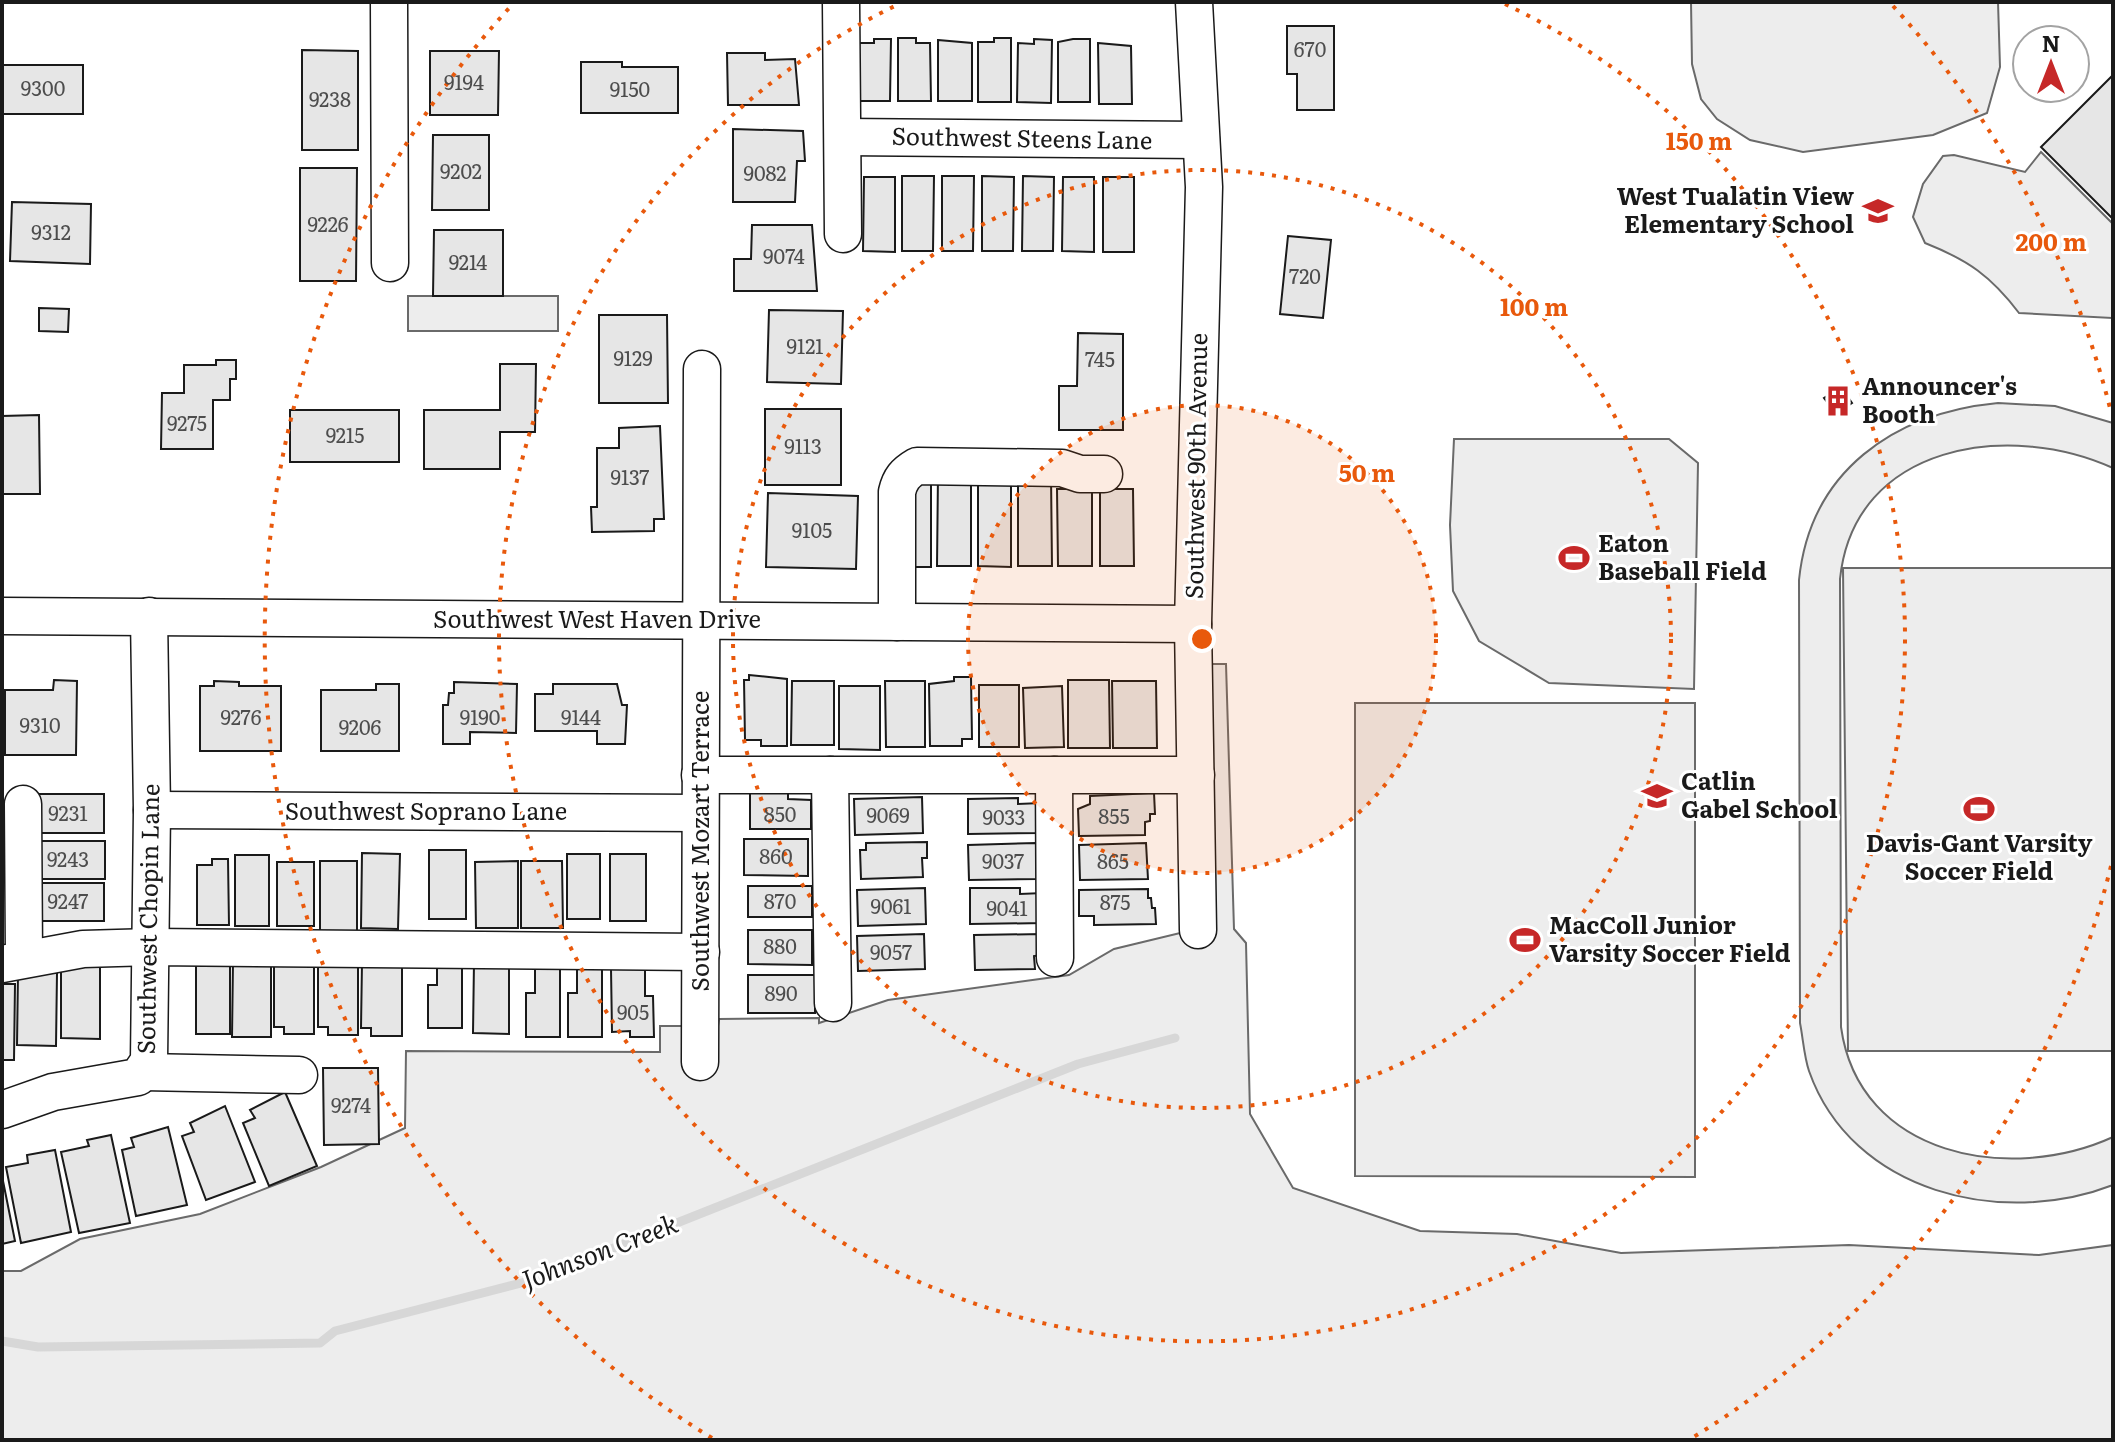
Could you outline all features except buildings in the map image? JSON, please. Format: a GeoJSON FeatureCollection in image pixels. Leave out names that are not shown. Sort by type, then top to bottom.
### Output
{"type":"FeatureCollection","features":[{"type":"Feature","properties":{"kind":"street"},"geometry":{"type":"LineString","coordinates":[[389,2],[390,263]]}},
{"type":"Feature","properties":{"kind":"street"},"geometry":{"type":"LineString","coordinates":[[841,2],[843,234]]}},
{"type":"Feature","properties":{"kind":"street","name":"Southwest 90th Avenue"},"geometry":{"type":"LineString","coordinates":[[1194,2],[1204,187],[1193,624],[1198,930]]}},
{"type":"Feature","properties":{"kind":"street","name":"Southwest Steens Lane"},"geometry":{"type":"LineString","coordinates":[[843,137],[1201,140]]}},
{"type":"Feature","properties":{"kind":"street","name":"Southwest Mozart Terrace"},"geometry":{"type":"LineString","coordinates":[[700,1062],[702,369]]}},
{"type":"Feature","properties":{"kind":"street"},"geometry":{"type":"LineString","coordinates":[[897,622],[897,492],[902,477],[910,470],[917,466],[1062,468],[1080,474],[1104,474]]}},
{"type":"Feature","properties":{"kind":"street","name":"Southwest West Haven Drive"},"geometry":{"type":"LineString","coordinates":[[2,616],[1193,624]]}},
{"type":"Feature","properties":{"kind":"street","name":"Southwest Chopin Lane"},"geometry":{"type":"LineString","coordinates":[[2,1110],[53,1092],[120,1083],[143,1072],[150,1049],[152,810],[149,616]]}},
{"type":"Feature","properties":{"kind":"street"},"geometry":{"type":"LineString","coordinates":[[700,775],[1196,775]]}},
{"type":"Feature","properties":{"kind":"street"},"geometry":{"type":"LineString","coordinates":[[830,775],[833,1003]]}},
{"type":"Feature","properties":{"kind":"street"},"geometry":{"type":"LineString","coordinates":[[1054,775],[1055,958]]}},
{"type":"Feature","properties":{"kind":"street"},"geometry":{"type":"LineString","coordinates":[[23,804],[13,961],[83,949],[152,947],[701,952]]}},
{"type":"Feature","properties":{"kind":"street","name":"Southwest Soprano Lane"},"geometry":{"type":"LineString","coordinates":[[152,810],[700,813]]}},
{"type":"Feature","properties":{"kind":"street"},"geometry":{"type":"LineString","coordinates":[[143,1072],[299,1075]]}},
{"type":"Feature","properties":{"kind":"shaded area"},"geometry":{"type":"Polygon","coordinates":[[[1691,2],[1998,2],[2000,67],[1987,113],[1933,135],[1803,152],[1750,140],[1717,119],[1701,99],[1692,64],[1691,2]]]}},
{"type":"Feature","properties":{"kind":"shaded area"},"geometry":{"type":"Polygon","coordinates":[[[2041,152],[2113,224],[2112,318],[2019,313],[1978,270],[1925,243],[1913,217],[1923,184],[1943,156],[1954,155],[2025,172],[2041,152]]]}},
{"type":"Feature","properties":{"kind":"shaded area"},"geometry":{"type":"Polygon","coordinates":[[[408,296],[558,296],[558,331],[408,331],[408,296]]]}},
{"type":"Feature","properties":{"kind":"shaded area"},"geometry":{"type":"Polygon","coordinates":[[[1998,403],[2055,406],[2113,423],[2113,468],[2072,454],[2029,446],[1985,447],[1943,455],[1905,472],[1874,498],[1852,533],[1840,579],[1841,1027],[1854,1071],[1877,1106],[1908,1131],[1945,1148],[1986,1157],[2030,1158],[2072,1151],[2113,1137],[2113,1185],[2070,1197],[2025,1202],[1979,1200],[1936,1190],[1895,1172],[1859,1146],[1830,1113],[1809,1071],[1800,1023],[1799,580],[1806,542],[1820,508],[1839,479],[1864,454],[1892,435],[1925,420],[1960,409],[1998,403]]]}},
{"type":"Feature","properties":{"kind":"shaded area","name":"Eaton Baseball Field"},"geometry":{"type":"Polygon","coordinates":[[[1454,439],[1669,439],[1698,463],[1694,689],[1549,683],[1479,641],[1453,591],[1450,525],[1454,439]]]}},
{"type":"Feature","properties":{"kind":"shaded area","name":"Davis-Gant Varsity Soccer Field"},"geometry":{"type":"Polygon","coordinates":[[[1843,568],[2113,568],[2113,1051],[1848,1051],[1843,568]]]}},
{"type":"Feature","properties":{"kind":"shaded area"},"geometry":{"type":"Polygon","coordinates":[[[1200,664],[1226,664],[1234,929],[1246,943],[1250,1114],[1293,1188],[1420,1231],[1517,1234],[1621,1253],[1849,1245],[2039,1255],[2113,1245],[2113,1440],[2,1440],[2,1271],[21,1271],[80,1239],[200,1214],[321,1167],[405,1128],[406,1051],[660,1052],[660,1026],[718,1026],[719,1019],[819,1018],[819,1023],[888,1000],[1069,975],[1114,949],[1201,928],[1200,664]]]}},
{"type":"Feature","properties":{"kind":"shaded area","name":"MacColl Junior Varsity Soccer Field"},"geometry":{"type":"Polygon","coordinates":[[[1355,703],[1695,703],[1695,1177],[1355,1176],[1355,703]]]}},
{"type":"Feature","properties":{"kind":"waterway","name":"Johnson Creek"},"geometry":{"type":"LineString","coordinates":[[2,1341],[38,1347],[320,1343],[335,1331],[533,1280],[1078,1064],[1175,1038]]}},
{"type":"Feature","properties":{"kind":"place","name":"West Tualatin View Elementary School"},"geometry":{"type":"Point","coordinates":[1878,211]}},
{"type":"Feature","properties":{"kind":"place","name":"Announcer's Booth"},"geometry":{"type":"Point","coordinates":[1838,401]}},
{"type":"Feature","properties":{"kind":"place","name":"Eaton Baseball Field"},"geometry":{"type":"Point","coordinates":[1574,558]}},
{"type":"Feature","properties":{"kind":"place","name":"Catlin Gabel School"},"geometry":{"type":"Point","coordinates":[1657,796]}},
{"type":"Feature","properties":{"kind":"place","name":"Davis-Gant Varsity Soccer Field"},"geometry":{"type":"Point","coordinates":[1979,809]}},
{"type":"Feature","properties":{"kind":"place","name":"MacColl Junior Varsity Soccer Field"},"geometry":{"type":"Point","coordinates":[1525,940]}}]}
